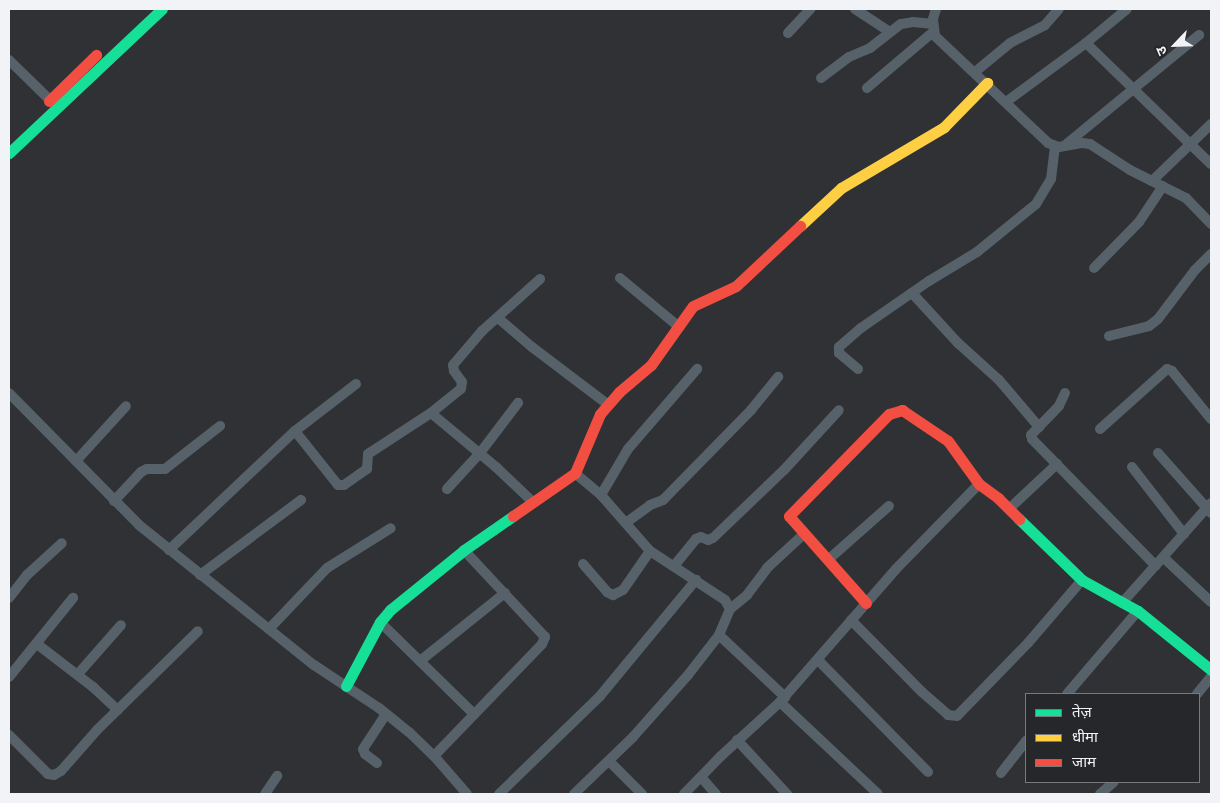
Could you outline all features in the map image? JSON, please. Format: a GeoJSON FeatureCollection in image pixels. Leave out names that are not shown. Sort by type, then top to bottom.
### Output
{"type":"FeatureCollection","features":[{"type":"Feature","properties":{"kind":"street"},"geometry":{"type":"LineString","coordinates":[[9,138],[146,9]]}},
{"type":"Feature","properties":{"kind":"street"},"geometry":{"type":"LineString","coordinates":[[9,153],[162,9]]}},
{"type":"Feature","properties":{"kind":"street"},"geometry":{"type":"LineString","coordinates":[[788,33],[810,9]]}},
{"type":"Feature","properties":{"kind":"street"},"geometry":{"type":"LineString","coordinates":[[855,9],[890,32]]}},
{"type":"Feature","properties":{"kind":"street"},"geometry":{"type":"LineString","coordinates":[[868,88],[933,28],[936,9]]}},
{"type":"Feature","properties":{"kind":"street"},"geometry":{"type":"LineString","coordinates":[[975,72],[1010,43],[1046,25],[1059,9]]}},
{"type":"Feature","properties":{"kind":"street"},"geometry":{"type":"LineString","coordinates":[[1006,102],[1086,43],[1127,9]]}},
{"type":"Feature","properties":{"kind":"street"},"geometry":{"type":"LineString","coordinates":[[821,78],[849,57],[870,48],[890,32],[908,22],[933,28],[1048,144],[1059,147],[1086,142],[1191,202],[1211,224]]}},
{"type":"Feature","properties":{"kind":"street"},"geometry":{"type":"LineString","coordinates":[[858,369],[839,353],[839,347],[861,328],[912,293],[978,252],[1036,204],[1051,179],[1059,147],[1134,89],[1199,35]]}},
{"type":"Feature","properties":{"kind":"street"},"geometry":{"type":"LineString","coordinates":[[1086,43],[1211,164]]}},
{"type":"Feature","properties":{"kind":"street"},"geometry":{"type":"LineString","coordinates":[[9,60],[50,100]]}},
{"type":"Feature","properties":{"kind":"street"},"geometry":{"type":"LineString","coordinates":[[346,686],[380,622],[402,598],[464,550],[575,473],[590,433],[607,404],[651,365],[693,306],[736,286],[847,184],[949,124],[987,83]]}},
{"type":"Feature","properties":{"kind":"street"},"geometry":{"type":"LineString","coordinates":[[1152,181],[1211,124]]}},
{"type":"Feature","properties":{"kind":"street"},"geometry":{"type":"LineString","coordinates":[[1094,268],[1139,222],[1163,186]]}},
{"type":"Feature","properties":{"kind":"street"},"geometry":{"type":"LineString","coordinates":[[1109,336],[1149,326],[1210,256]]}},
{"type":"Feature","properties":{"kind":"street"},"geometry":{"type":"LineString","coordinates":[[620,278],[679,327]]}},
{"type":"Feature","properties":{"kind":"street"},"geometry":{"type":"LineString","coordinates":[[295,431],[341,486],[367,469],[368,454],[431,413],[461,389],[462,382],[454,371],[453,365],[467,346],[540,279]]}},
{"type":"Feature","properties":{"kind":"street"},"geometry":{"type":"LineString","coordinates":[[912,293],[958,344],[998,380],[1039,427]]}},
{"type":"Feature","properties":{"kind":"street"},"geometry":{"type":"LineString","coordinates":[[498,318],[539,353],[607,404]]}},
{"type":"Feature","properties":{"kind":"street"},"geometry":{"type":"LineString","coordinates":[[602,495],[628,449],[698,369]]}},
{"type":"Feature","properties":{"kind":"street"},"geometry":{"type":"LineString","coordinates":[[1100,429],[1166,369],[1172,371],[1211,419]]}},
{"type":"Feature","properties":{"kind":"street"},"geometry":{"type":"LineString","coordinates":[[627,522],[650,506],[663,500],[752,410],[778,377]]}},
{"type":"Feature","properties":{"kind":"street"},"geometry":{"type":"LineString","coordinates":[[169,550],[295,431],[356,384]]}},
{"type":"Feature","properties":{"kind":"street"},"geometry":{"type":"LineString","coordinates":[[9,393],[114,501],[169,550],[314,665],[386,714],[434,756],[466,794]]}},
{"type":"Feature","properties":{"kind":"street"},"geometry":{"type":"LineString","coordinates":[[1065,393],[1059,406],[1031,435],[1032,439],[1160,562],[1211,602]]}},
{"type":"Feature","properties":{"kind":"street"},"geometry":{"type":"LineString","coordinates":[[447,488],[480,453],[518,403]]}},
{"type":"Feature","properties":{"kind":"street"},"geometry":{"type":"LineString","coordinates":[[76,461],[126,406]]}},
{"type":"Feature","properties":{"kind":"street"},"geometry":{"type":"LineString","coordinates":[[674,566],[696,539],[701,536],[710,540],[719,532],[784,470],[839,410]]}},
{"type":"Feature","properties":{"kind":"street"},"geometry":{"type":"LineString","coordinates":[[866,603],[829,559],[791,521],[790,512],[835,472],[889,414],[897,410],[937,432],[948,441],[980,484],[1082,580],[1138,611],[1211,670]]}},
{"type":"Feature","properties":{"kind":"street"},"geometry":{"type":"LineString","coordinates":[[431,413],[480,453],[534,503]]}},
{"type":"Feature","properties":{"kind":"street"},"geometry":{"type":"LineString","coordinates":[[114,501],[141,472],[147,469],[164,469],[220,426]]}},
{"type":"Feature","properties":{"kind":"street"},"geometry":{"type":"LineString","coordinates":[[1122,603],[1210,508],[1158,452]]}},
{"type":"Feature","properties":{"kind":"street"},"geometry":{"type":"LineString","coordinates":[[1009,510],[1057,464]]}},
{"type":"Feature","properties":{"kind":"street"},"geometry":{"type":"LineString","coordinates":[[1132,468],[1184,534]]}},
{"type":"Feature","properties":{"kind":"street"},"geometry":{"type":"LineString","coordinates":[[575,473],[602,495],[650,551],[724,600],[730,609]]}},
{"type":"Feature","properties":{"kind":"street"},"geometry":{"type":"LineString","coordinates":[[684,794],[737,740],[782,700],[920,544],[980,484]]}},
{"type":"Feature","properties":{"kind":"street"},"geometry":{"type":"LineString","coordinates":[[200,575],[302,500]]}},
{"type":"Feature","properties":{"kind":"street"},"geometry":{"type":"LineString","coordinates":[[829,559],[888,506]]}},
{"type":"Feature","properties":{"kind":"street"},"geometry":{"type":"LineString","coordinates":[[269,630],[327,568],[391,528]]}},
{"type":"Feature","properties":{"kind":"street"},"geometry":{"type":"LineString","coordinates":[[574,794],[657,712],[719,636],[730,609],[746,595],[767,568],[804,534]]}},
{"type":"Feature","properties":{"kind":"street"},"geometry":{"type":"LineString","coordinates":[[9,598],[27,575],[62,543]]}},
{"type":"Feature","properties":{"kind":"street"},"geometry":{"type":"LineString","coordinates":[[434,756],[545,640],[544,633],[464,550]]}},
{"type":"Feature","properties":{"kind":"street"},"geometry":{"type":"LineString","coordinates":[[583,564],[607,592],[613,594],[623,590],[650,551]]}},
{"type":"Feature","properties":{"kind":"street"},"geometry":{"type":"LineString","coordinates":[[499,794],[600,696],[696,580]]}},
{"type":"Feature","properties":{"kind":"street"},"geometry":{"type":"LineString","coordinates":[[851,620],[922,692],[948,715],[958,716],[1022,650],[1082,580]]}},
{"type":"Feature","properties":{"kind":"street"},"geometry":{"type":"LineString","coordinates":[[420,661],[505,593]]}},
{"type":"Feature","properties":{"kind":"street"},"geometry":{"type":"LineString","coordinates":[[9,677],[73,598]]}},
{"type":"Feature","properties":{"kind":"street"},"geometry":{"type":"LineString","coordinates":[[1068,693],[1138,611]]}},
{"type":"Feature","properties":{"kind":"street"},"geometry":{"type":"LineString","coordinates":[[380,622],[474,714]]}},
{"type":"Feature","properties":{"kind":"street"},"geometry":{"type":"LineString","coordinates":[[78,674],[121,625]]}},
{"type":"Feature","properties":{"kind":"street"},"geometry":{"type":"LineString","coordinates":[[9,735],[48,774],[54,775],[61,772],[96,730],[198,631]]}},
{"type":"Feature","properties":{"kind":"street"},"geometry":{"type":"LineString","coordinates":[[719,636],[878,794]]}},
{"type":"Feature","properties":{"kind":"street"},"geometry":{"type":"LineString","coordinates":[[37,644],[78,674],[118,710]]}},
{"type":"Feature","properties":{"kind":"street"},"geometry":{"type":"LineString","coordinates":[[818,660],[928,772]]}},
{"type":"Feature","properties":{"kind":"street"},"geometry":{"type":"LineString","coordinates":[[1198,693],[1211,677]]}},
{"type":"Feature","properties":{"kind":"street"},"geometry":{"type":"LineString","coordinates":[[377,763],[365,754],[363,749],[386,714]]}},
{"type":"Feature","properties":{"kind":"street"},"geometry":{"type":"LineString","coordinates":[[737,740],[786,794]]}},
{"type":"Feature","properties":{"kind":"street"},"geometry":{"type":"LineString","coordinates":[[1001,773],[1025,742]]}},
{"type":"Feature","properties":{"kind":"street"},"geometry":{"type":"LineString","coordinates":[[609,761],[642,794]]}},
{"type":"Feature","properties":{"kind":"street"},"geometry":{"type":"LineString","coordinates":[[266,794],[277,776]]}},
{"type":"Feature","properties":{"kind":"street"},"geometry":{"type":"LineString","coordinates":[[701,777],[716,794]]}},
{"type":"Feature","properties":{"kind":"street"},"geometry":{"type":"LineString","coordinates":[[1100,794],[1113,783]]}},
{"type":"Feature","properties":{"kind":"traffic: fast"},"geometry":{"type":"LineString","coordinates":[[9,153],[162,9]]}},
{"type":"Feature","properties":{"kind":"traffic: fast"},"geometry":{"type":"LineString","coordinates":[[346,686],[380,622],[390,610],[464,550],[513,516]]}},
{"type":"Feature","properties":{"kind":"traffic: fast"},"geometry":{"type":"LineString","coordinates":[[1019,519],[1082,580],[1138,611],[1211,670]]}},
{"type":"Feature","properties":{"kind":"traffic: slow"},"geometry":{"type":"LineString","coordinates":[[800,226],[841,188],[944,127],[987,83]]}},
{"type":"Feature","properties":{"kind":"traffic: jam"},"geometry":{"type":"LineString","coordinates":[[49,101],[96,55]]}},
{"type":"Feature","properties":{"kind":"traffic: jam"},"geometry":{"type":"LineString","coordinates":[[513,516],[575,473],[600,414],[619,392],[651,365],[693,306],[736,286],[800,226]]}},
{"type":"Feature","properties":{"kind":"traffic: jam"},"geometry":{"type":"LineString","coordinates":[[866,603],[789,516],[889,414],[902,410],[948,441],[979,484],[998,498],[1019,519]]}}]}
